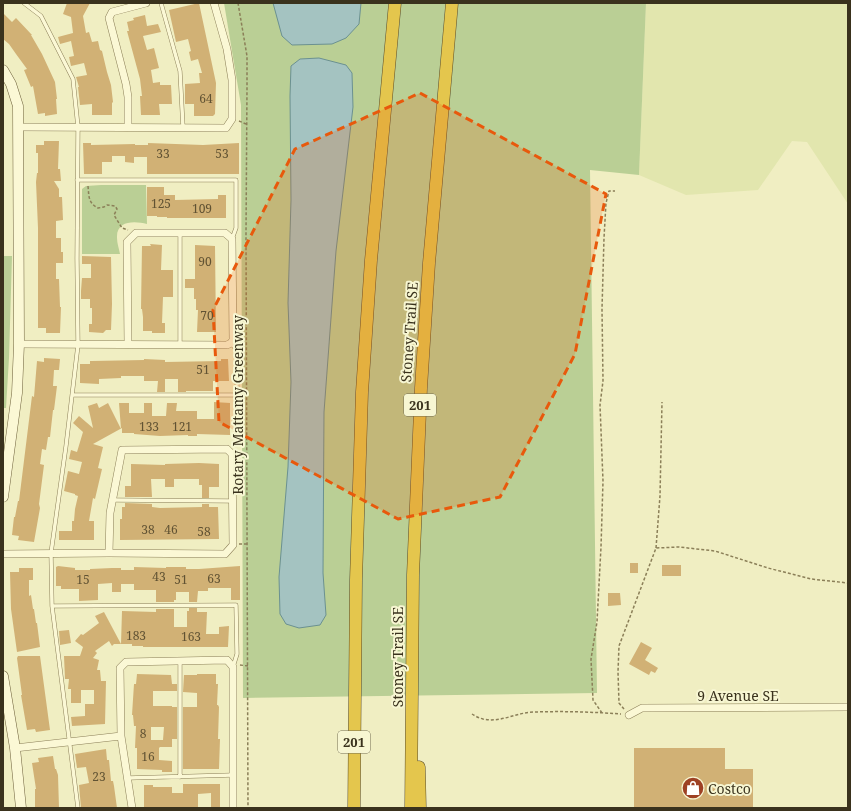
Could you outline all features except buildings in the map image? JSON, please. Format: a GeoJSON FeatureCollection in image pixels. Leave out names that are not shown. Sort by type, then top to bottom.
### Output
{"type":"FeatureCollection","features":[{"type":"Feature","properties":{"kind":"highway","name":"201"},"geometry":{"type":"LineString","coordinates":[[354,808],[356,580],[362,392],[371,260],[394,3]]}},
{"type":"Feature","properties":{"kind":"highway","name":"Stoney Trail SE"},"geometry":{"type":"LineString","coordinates":[[411,808],[413,575],[421,388],[429,263],[452,3]]}},
{"type":"Feature","properties":{"kind":"highway"},"geometry":{"type":"LineString","coordinates":[[413,673],[419,691],[420,808]]}},
{"type":"Feature","properties":{"kind":"highway"},"geometry":{"type":"LineString","coordinates":[[350,808],[354,790]]}},
{"type":"Feature","properties":{"kind":"street"},"geometry":{"type":"LineString","coordinates":[[128,127],[128,97],[126,84],[109,18],[112,12],[146,3]]}},
{"type":"Feature","properties":{"kind":"street"},"geometry":{"type":"LineString","coordinates":[[19,127],[226,128],[232,119],[232,80],[227,49],[214,3]]}},
{"type":"Feature","properties":{"kind":"street"},"geometry":{"type":"LineString","coordinates":[[3,70],[11,84],[18,106],[19,127],[19,344],[17,393],[3,497]]}},
{"type":"Feature","properties":{"kind":"street"},"geometry":{"type":"LineString","coordinates":[[19,344],[227,345],[233,340],[232,239],[225,233],[136,233],[128,242],[128,344]]}},
{"type":"Feature","properties":{"kind":"street"},"geometry":{"type":"LineString","coordinates":[[3,554],[225,554],[233,545],[232,454],[227,449],[122,450],[110,513],[109,553]]}},
{"type":"Feature","properties":{"kind":"street"},"geometry":{"type":"LineString","coordinates":[[132,808],[121,736],[120,668],[126,662],[227,660],[233,667],[233,808]]}},
{"type":"Feature","properties":{"kind":"street"},"geometry":{"type":"LineString","coordinates":[[3,676],[15,748],[21,808]]}},
{"type":"Feature","properties":{"kind":"street","name":"9 Avenue SE"},"geometry":{"type":"LineString","coordinates":[[629,715],[642,708],[848,707]]}},
{"type":"Feature","properties":{"kind":"street"},"geometry":{"type":"LineString","coordinates":[[15,748],[121,736]]}},
{"type":"Feature","properties":{"kind":"lane"},"geometry":{"type":"LineString","coordinates":[[24,3],[41,16],[73,79],[78,127],[78,345],[51,553],[52,606],[78,808]]}},
{"type":"Feature","properties":{"kind":"lane"},"geometry":{"type":"LineString","coordinates":[[161,3],[180,71],[183,128]]}},
{"type":"Feature","properties":{"kind":"lane"},"geometry":{"type":"LineString","coordinates":[[77,180],[236,180],[236,228],[232,239]]}},
{"type":"Feature","properties":{"kind":"lane"},"geometry":{"type":"LineString","coordinates":[[180,233],[180,345]]}},
{"type":"Feature","properties":{"kind":"lane"},"geometry":{"type":"LineString","coordinates":[[72,395],[237,395],[237,350],[231,343]]}},
{"type":"Feature","properties":{"kind":"lane"},"geometry":{"type":"LineString","coordinates":[[112,500],[232,501]]}},
{"type":"Feature","properties":{"kind":"lane"},"geometry":{"type":"LineString","coordinates":[[52,606],[236,605],[237,654],[233,667]]}},
{"type":"Feature","properties":{"kind":"lane"},"geometry":{"type":"LineString","coordinates":[[180,661],[180,777]]}},
{"type":"Feature","properties":{"kind":"lane"},"geometry":{"type":"LineString","coordinates":[[128,778],[234,775]]}},
{"type":"Feature","properties":{"kind":"path","name":"Rotary Mattamy Greenway"},"geometry":{"type":"LineString","coordinates":[[238,3],[247,56],[246,243],[248,808]]}},
{"type":"Feature","properties":{"kind":"path"},"geometry":{"type":"LineString","coordinates":[[88,180],[89,199],[92,203],[98,208],[107,205],[115,206],[117,209],[114,215],[122,228],[136,233]]}},
{"type":"Feature","properties":{"kind":"path"},"geometry":{"type":"LineString","coordinates":[[602,713],[593,700],[591,659],[597,622],[601,547],[603,481],[600,405],[603,381],[602,309],[604,238],[606,203],[609,191],[615,191]]}},
{"type":"Feature","properties":{"kind":"path"},"geometry":{"type":"LineString","coordinates":[[629,715],[619,703],[619,646],[656,548],[660,496],[662,402]]}},
{"type":"Feature","properties":{"kind":"path"},"geometry":{"type":"LineString","coordinates":[[656,548],[679,547],[715,551],[811,580],[848,583]]}},
{"type":"Feature","properties":{"kind":"path"},"geometry":{"type":"LineString","coordinates":[[472,714],[484,719],[500,720],[515,715],[533,712],[629,715]]}},
{"type":"Feature","properties":{"kind":"highlighted area"},"geometry":{"type":"Polygon","coordinates":[[[420,93],[606,194],[575,354],[500,497],[398,519],[219,422],[213,310],[295,149],[420,93]]]}},
{"type":"Feature","properties":{"kind":"green space"},"geometry":{"type":"Polygon","coordinates":[[[224,3],[646,3],[639,175],[590,170],[597,693],[243,698],[241,105],[224,3]]]}},
{"type":"Feature","properties":{"kind":"green space"},"geometry":{"type":"Polygon","coordinates":[[[646,3],[848,3],[848,204],[807,142],[792,141],[758,190],[686,195],[639,175],[646,3]]]}},
{"type":"Feature","properties":{"kind":"green space"},"geometry":{"type":"Polygon","coordinates":[[[146,185],[147,224],[132,222],[123,225],[120,228],[117,238],[120,254],[82,254],[82,189],[86,186],[146,185]]]}},
{"type":"Feature","properties":{"kind":"green space"},"geometry":{"type":"Polygon","coordinates":[[[3,256],[12,256],[6,408],[3,408],[3,256]]]}},
{"type":"Feature","properties":{"kind":"water"},"geometry":{"type":"Polygon","coordinates":[[[273,3],[361,3],[359,24],[346,38],[332,44],[292,45],[282,36],[273,3]]]}},
{"type":"Feature","properties":{"kind":"water"},"geometry":{"type":"Polygon","coordinates":[[[319,58],[346,65],[352,73],[353,107],[336,251],[324,412],[323,573],[326,615],[320,625],[299,628],[286,624],[280,614],[279,577],[288,467],[291,382],[288,303],[291,200],[291,66],[300,59],[319,58]]]}},
{"type":"Feature","properties":{"kind":"place","name":"Costco"},"geometry":{"type":"Point","coordinates":[693,788]}}]}
